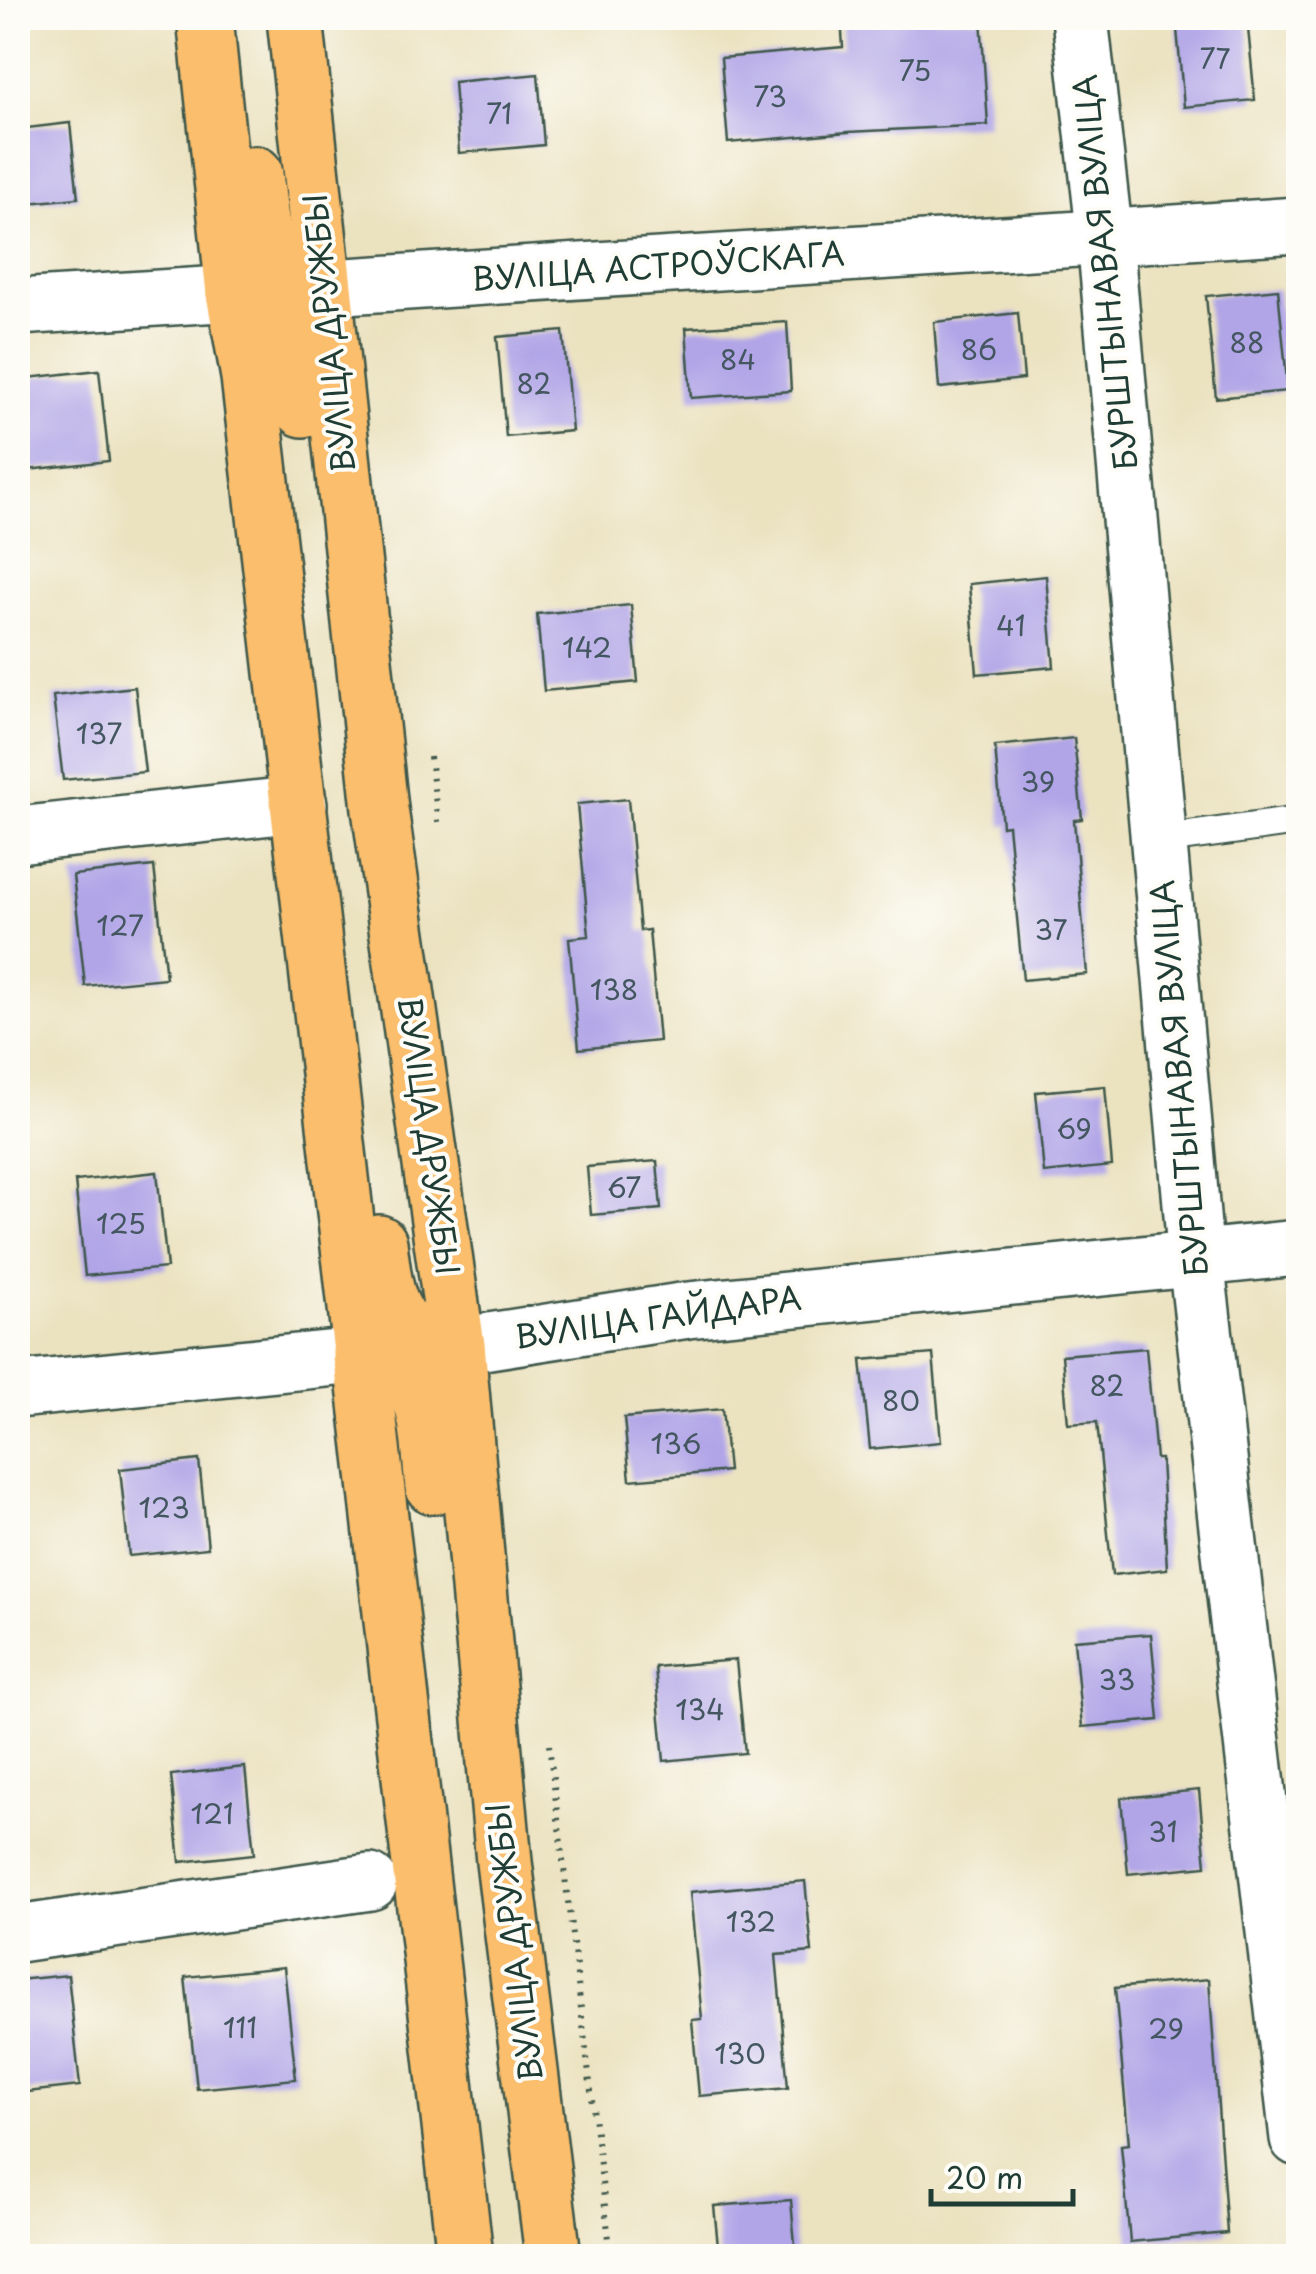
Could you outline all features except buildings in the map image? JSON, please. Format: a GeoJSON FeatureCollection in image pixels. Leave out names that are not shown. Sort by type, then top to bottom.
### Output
{"type":"FeatureCollection","features":[{"type":"Feature","properties":{"kind":"main road"},"geometry":{"type":"LineString","coordinates":[[205,18],[465,2256]]}},
{"type":"Feature","properties":{"kind":"main road"},"geometry":{"type":"LineString","coordinates":[[234,18],[263,236],[275,258],[295,275],[322,289]]}},
{"type":"Feature","properties":{"kind":"main road","name":"ВУЛІЦА ДРУЖБЫ"},"geometry":{"type":"LineString","coordinates":[[295,18],[380,808],[457,1346],[504,1862],[553,2256]]}},
{"type":"Feature","properties":{"kind":"main road"},"geometry":{"type":"LineString","coordinates":[[234,292],[265,305],[292,340],[328,602],[380,808]]}},
{"type":"Feature","properties":{"kind":"main road"},"geometry":{"type":"LineString","coordinates":[[305,859],[355,1028],[389,1305],[406,1330],[429,1342],[457,1346]]}},
{"type":"Feature","properties":{"kind":"main road"},"geometry":{"type":"LineString","coordinates":[[361,1356],[390,1362],[408,1376],[420,1397],[451,1644],[504,1862]]}},
{"type":"Feature","properties":{"kind":"street","name":"БУРШТЫНАВАЯ ВУЛІЦА"},"geometry":{"type":"LineString","coordinates":[[1080,18],[1105,238],[1196,1260],[1281,1839],[1298,2138]]}},
{"type":"Feature","properties":{"kind":"street","name":"ВУЛІЦА АСТРОЎСКАГА"},"geometry":{"type":"LineString","coordinates":[[18,307],[1298,225]]}},
{"type":"Feature","properties":{"kind":"street"},"geometry":{"type":"LineString","coordinates":[[18,835],[299,804]]}},
{"type":"Feature","properties":{"kind":"street","name":"ВУЛІЦА ГАЙДАРА"},"geometry":{"type":"LineString","coordinates":[[18,1390],[457,1346],[688,1310],[1298,1248]]}},
{"type":"Feature","properties":{"kind":"street"},"geometry":{"type":"LineString","coordinates":[[18,1934],[370,1882]]}},
{"type":"Feature","properties":{"kind":"lane"},"geometry":{"type":"LineString","coordinates":[[1158,840],[1298,821]]}},
{"type":"Feature","properties":{"kind":"path"},"geometry":{"type":"LineString","coordinates":[[548,1732],[611,2256]]}}]}
